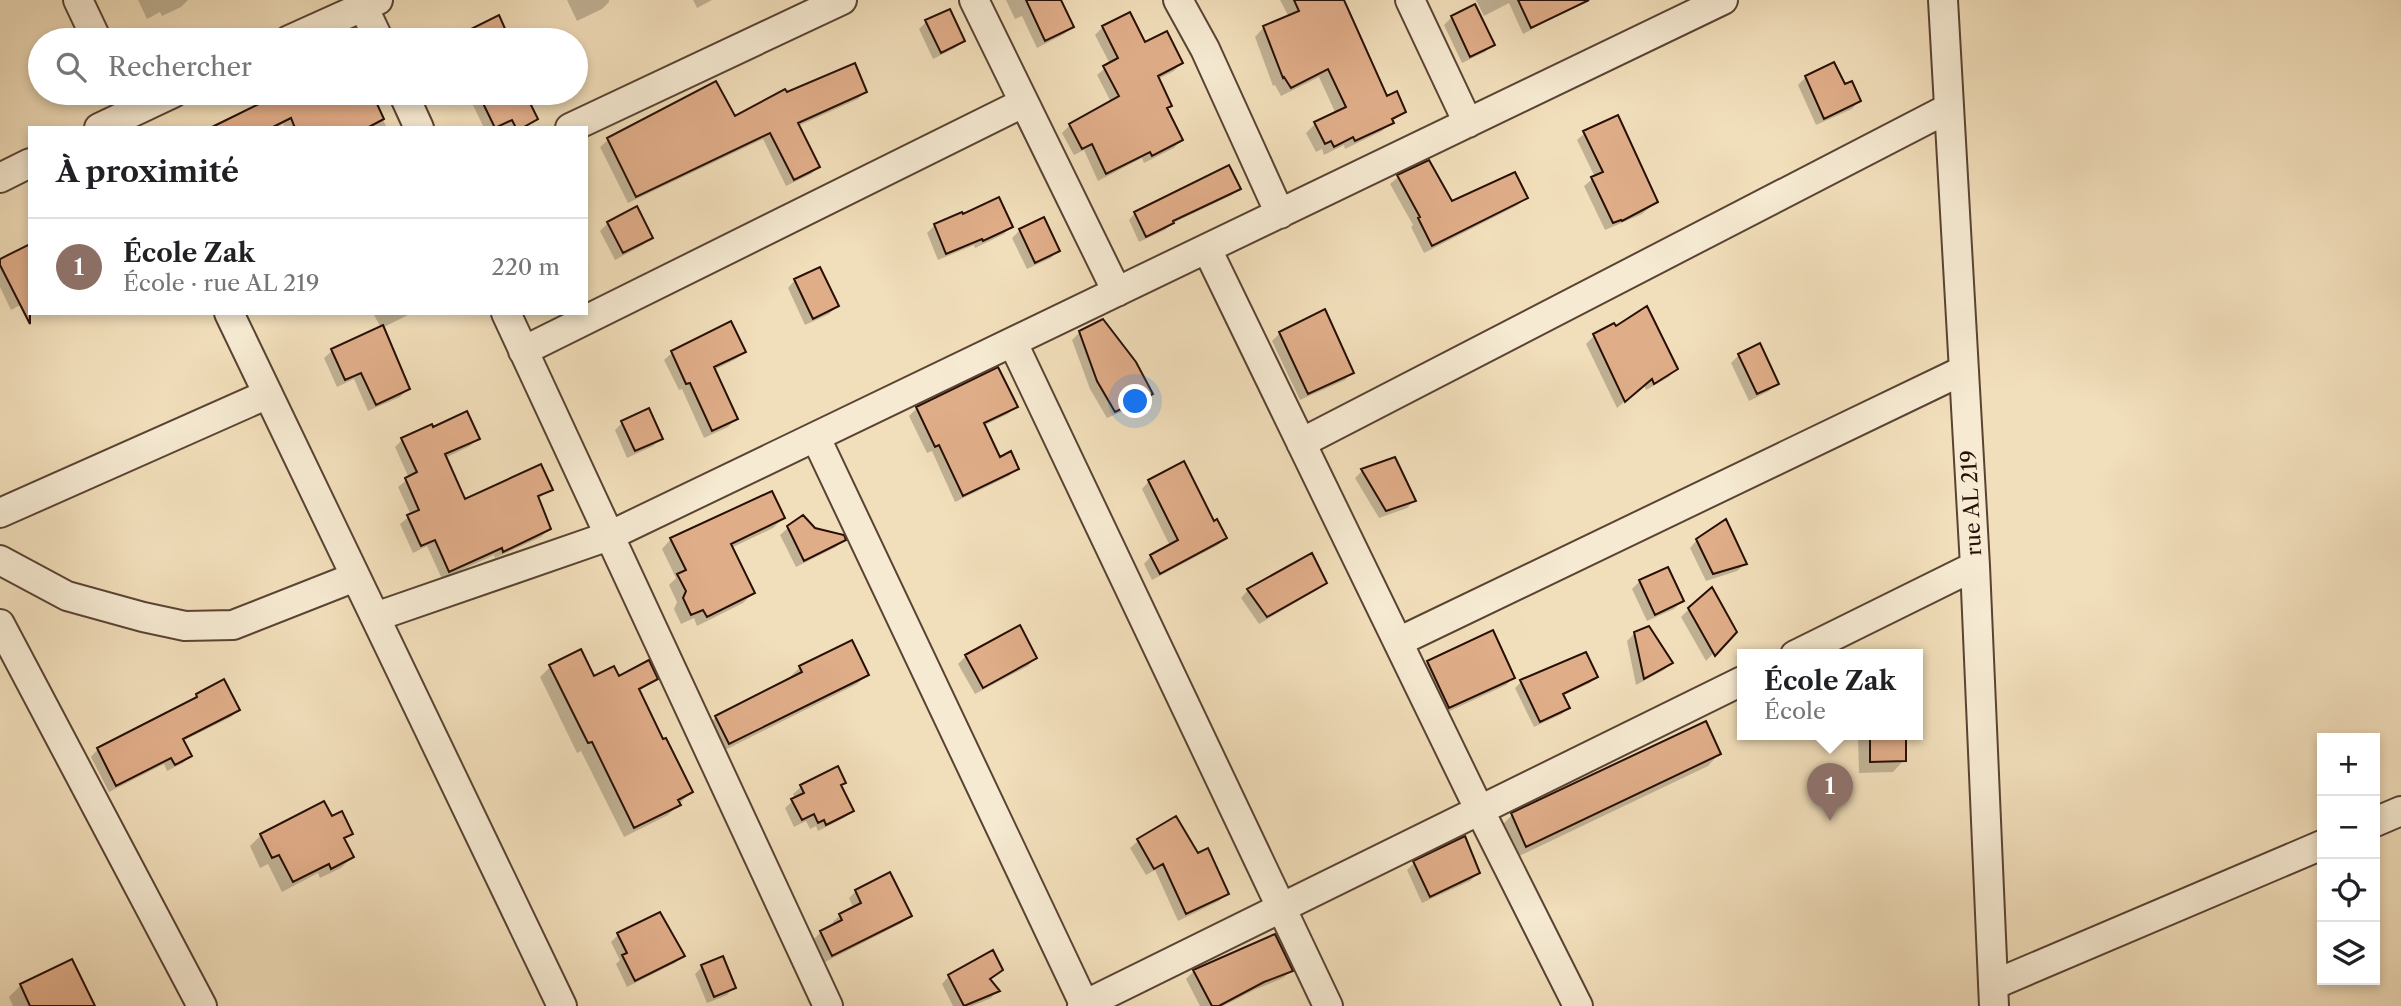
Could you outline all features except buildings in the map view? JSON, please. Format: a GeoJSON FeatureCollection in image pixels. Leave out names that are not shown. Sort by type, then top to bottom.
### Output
{"type":"FeatureCollection","features":[{"type":"Feature","properties":{"kind":"street"},"geometry":{"type":"LineString","coordinates":[[78,0],[91,28]]}},
{"type":"Feature","properties":{"kind":"street"},"geometry":{"type":"LineString","coordinates":[[574,126],[842,0]]}},
{"type":"Feature","properties":{"kind":"street"},"geometry":{"type":"LineString","coordinates":[[974,0],[1117,292]]}},
{"type":"Feature","properties":{"kind":"street"},"geometry":{"type":"LineString","coordinates":[[1178,0],[1205,49],[1280,214]]}},
{"type":"Feature","properties":{"kind":"street"},"geometry":{"type":"LineString","coordinates":[[1410,0],[1468,123]]}},
{"type":"Feature","properties":{"kind":"street"},"geometry":{"type":"LineString","coordinates":[[375,617],[609,536],[1013,344],[1723,0]]}},
{"type":"Feature","properties":{"kind":"street","name":"rue AL 219"},"geometry":{"type":"LineString","coordinates":[[1943,0],[1975,566],[1993,995]]}},
{"type":"Feature","properties":{"kind":"street"},"geometry":{"type":"LineString","coordinates":[[314,28],[367,2],[375,28]]}},
{"type":"Feature","properties":{"kind":"street"},"geometry":{"type":"LineString","coordinates":[[523,351],[1023,103]]}},
{"type":"Feature","properties":{"kind":"street"},"geometry":{"type":"LineString","coordinates":[[408,105],[418,126]]}},
{"type":"Feature","properties":{"kind":"street"},"geometry":{"type":"LineString","coordinates":[[1301,443],[1949,108]]}},
{"type":"Feature","properties":{"kind":"street"},"geometry":{"type":"LineString","coordinates":[[103,126],[131,111]]}},
{"type":"Feature","properties":{"kind":"street"},"geometry":{"type":"LineString","coordinates":[[0,177],[28,164]]}},
{"type":"Feature","properties":{"kind":"street"},"geometry":{"type":"LineString","coordinates":[[1207,249],[1480,811],[1578,1006]]}},
{"type":"Feature","properties":{"kind":"street"},"geometry":{"type":"LineString","coordinates":[[230,315],[562,1006]]}},
{"type":"Feature","properties":{"kind":"street"},"geometry":{"type":"LineString","coordinates":[[507,315],[828,1006]]}},
{"type":"Feature","properties":{"kind":"street"},"geometry":{"type":"LineString","coordinates":[[1013,344],[1328,1006]]}},
{"type":"Feature","properties":{"kind":"street"},"geometry":{"type":"LineString","coordinates":[[1398,642],[1964,370]]}},
{"type":"Feature","properties":{"kind":"street"},"geometry":{"type":"LineString","coordinates":[[0,513],[268,394]]}},
{"type":"Feature","properties":{"kind":"street"},"geometry":{"type":"LineString","coordinates":[[816,438],[1084,1006],[1737,683]]}},
{"type":"Feature","properties":{"kind":"street"},"geometry":{"type":"LineString","coordinates":[[0,560],[67,596],[185,626],[233,625],[355,577]]}},
{"type":"Feature","properties":{"kind":"street"},"geometry":{"type":"LineString","coordinates":[[1807,649],[1975,566]]}},
{"type":"Feature","properties":{"kind":"street"},"geometry":{"type":"LineString","coordinates":[[0,624],[202,1006]]}},
{"type":"Feature","properties":{"kind":"street"},"geometry":{"type":"LineString","coordinates":[[2380,820],[2401,811]]}},
{"type":"Feature","properties":{"kind":"street"},"geometry":{"type":"LineString","coordinates":[[1993,995],[2317,847]]}},
{"type":"Feature","properties":{"kind":"place","name":"École Zak"},"geometry":{"type":"Point","coordinates":[1830,821]}}]}
